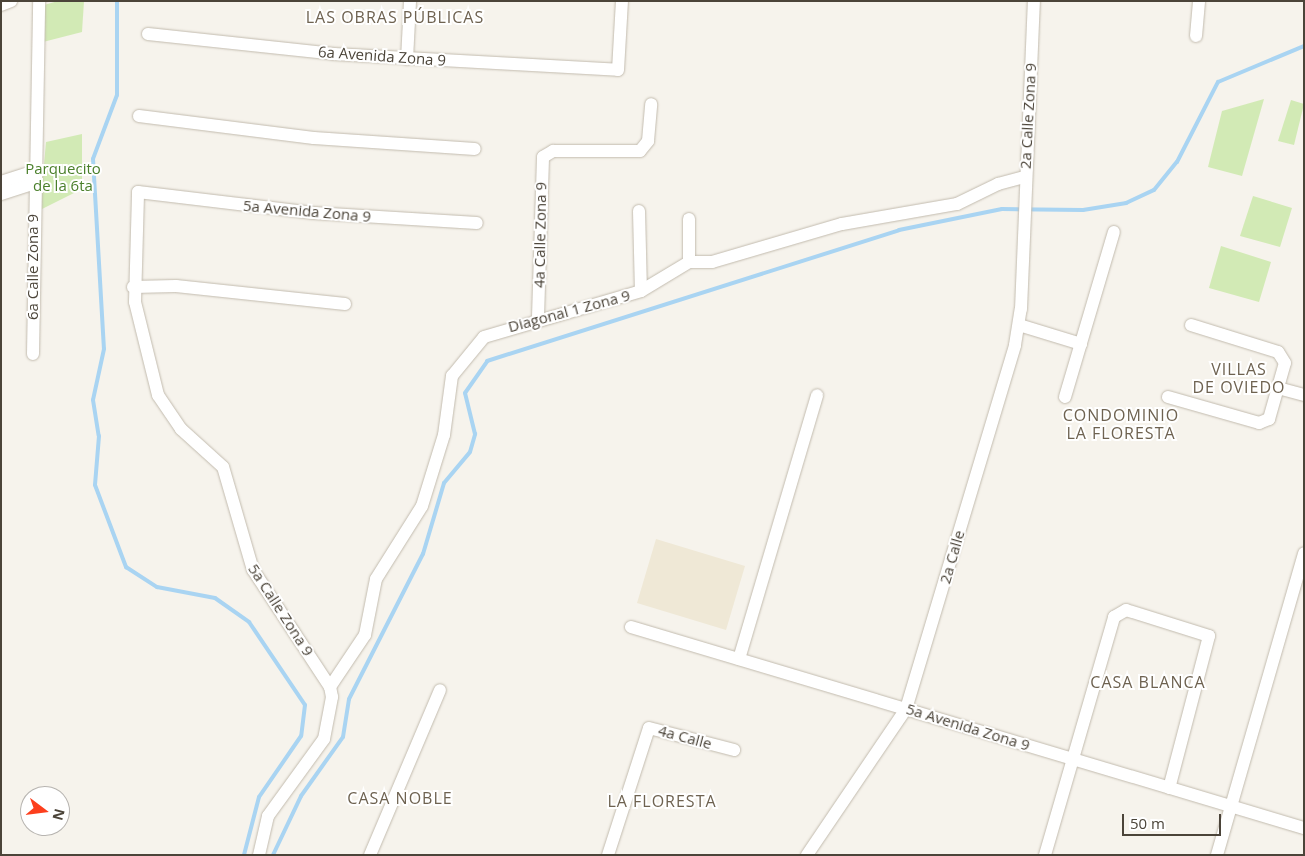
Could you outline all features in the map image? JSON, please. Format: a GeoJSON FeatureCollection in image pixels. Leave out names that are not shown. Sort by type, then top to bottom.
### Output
{"type":"FeatureCollection","features":[{"type":"Feature","properties":{"kind":"street"},"geometry":{"type":"LineString","coordinates":[[1,5],[11,1]]}},
{"type":"Feature","properties":{"kind":"street","name":"6a Calle Zona 9"},"geometry":{"type":"LineString","coordinates":[[33,354],[34,177],[39,1]]}},
{"type":"Feature","properties":{"kind":"street"},"geometry":{"type":"LineString","coordinates":[[407,59],[410,1]]}},
{"type":"Feature","properties":{"kind":"street","name":"6a Avenida Zona 9"},"geometry":{"type":"LineString","coordinates":[[148,34],[407,59],[618,70],[622,1]]}},
{"type":"Feature","properties":{"kind":"street","name":"2a Calle Zona 9"},"geometry":{"type":"LineString","coordinates":[[1024,231],[1034,1]]}},
{"type":"Feature","properties":{"kind":"street"},"geometry":{"type":"LineString","coordinates":[[1196,36],[1199,1]]}},
{"type":"Feature","properties":{"kind":"street","name":"4a Calle Zona 9"},"geometry":{"type":"LineString","coordinates":[[538,317],[545,154],[640,150],[648,141],[651,104]]}},
{"type":"Feature","properties":{"kind":"street"},"geometry":{"type":"LineString","coordinates":[[139,116],[314,138],[475,149]]}},
{"type":"Feature","properties":{"kind":"street"},"geometry":{"type":"LineString","coordinates":[[1,182],[34,177]]}},
{"type":"Feature","properties":{"kind":"street"},"geometry":{"type":"LineString","coordinates":[[1,194],[34,177]]}},
{"type":"Feature","properties":{"kind":"street","name":"Diagonal 1 Zona 9"},"geometry":{"type":"LineString","coordinates":[[330,687],[365,635],[376,579],[422,506],[444,435],[452,376],[484,337],[538,317],[641,291],[689,262],[712,262],[842,224],[957,204],[998,184],[1026,180]]}},
{"type":"Feature","properties":{"kind":"street","name":"5a Avenida Zona 9"},"geometry":{"type":"LineString","coordinates":[[138,192],[314,213],[477,223]]}},
{"type":"Feature","properties":{"kind":"street","name":"5a Calle Zona 9"},"geometry":{"type":"LineString","coordinates":[[138,192],[133,287],[158,395],[181,429],[224,467],[253,570],[330,687],[333,707],[326,734],[268,816],[258,855]]}},
{"type":"Feature","properties":{"kind":"street"},"geometry":{"type":"LineString","coordinates":[[639,210],[641,291]]}},
{"type":"Feature","properties":{"kind":"street"},"geometry":{"type":"LineString","coordinates":[[689,219],[689,262]]}},
{"type":"Feature","properties":{"kind":"street","name":"2a Calle"},"geometry":{"type":"LineString","coordinates":[[808,855],[906,709],[1019,325],[1024,231]]}},
{"type":"Feature","properties":{"kind":"street"},"geometry":{"type":"LineString","coordinates":[[1065,398],[1114,232]]}},
{"type":"Feature","properties":{"kind":"street"},"geometry":{"type":"LineString","coordinates":[[133,287],[176,286],[345,304]]}},
{"type":"Feature","properties":{"kind":"street"},"geometry":{"type":"LineString","coordinates":[[1019,325],[1081,344]]}},
{"type":"Feature","properties":{"kind":"street"},"geometry":{"type":"LineString","coordinates":[[1168,397],[1259,423],[1268,419],[1278,388],[1284,363],[1278,352],[1191,325]]}},
{"type":"Feature","properties":{"kind":"street"},"geometry":{"type":"LineString","coordinates":[[1278,388],[1304,395]]}},
{"type":"Feature","properties":{"kind":"street"},"geometry":{"type":"LineString","coordinates":[[739,659],[817,395]]}},
{"type":"Feature","properties":{"kind":"street"},"geometry":{"type":"LineString","coordinates":[[1217,855],[1304,553]]}},
{"type":"Feature","properties":{"kind":"street"},"geometry":{"type":"LineString","coordinates":[[1045,855],[1114,616],[1126,610],[1203,631],[1210,645],[1169,788]]}},
{"type":"Feature","properties":{"kind":"street","name":"5a Avenida Zona 9"},"geometry":{"type":"LineString","coordinates":[[631,627],[1304,828]]}},
{"type":"Feature","properties":{"kind":"street"},"geometry":{"type":"LineString","coordinates":[[370,855],[440,690]]}},
{"type":"Feature","properties":{"kind":"street","name":"4a Calle"},"geometry":{"type":"LineString","coordinates":[[608,855],[649,728],[734,750]]}},
{"type":"Feature","properties":{"kind":"shaded area"},"geometry":{"type":"Polygon","coordinates":[[[656,539],[745,566],[726,630],[637,603],[656,539]]]}},
{"type":"Feature","properties":{"kind":"green space"},"geometry":{"type":"Polygon","coordinates":[[[58,1],[84,1],[82,32],[43,42],[44,5],[58,1]]]}},
{"type":"Feature","properties":{"kind":"green space"},"geometry":{"type":"Polygon","coordinates":[[[1264,99],[1242,176],[1208,167],[1222,111],[1264,99]]]}},
{"type":"Feature","properties":{"kind":"green space"},"geometry":{"type":"Polygon","coordinates":[[[1291,100],[1304,104],[1294,145],[1278,141],[1291,100]]]}},
{"type":"Feature","properties":{"kind":"green space","name":"Parquecito de la 6ta"},"geometry":{"type":"Polygon","coordinates":[[[82,134],[82,189],[40,210],[46,142],[82,134]]]}},
{"type":"Feature","properties":{"kind":"green space"},"geometry":{"type":"Polygon","coordinates":[[[1253,196],[1292,208],[1280,247],[1240,236],[1253,196]]]}},
{"type":"Feature","properties":{"kind":"green space"},"geometry":{"type":"Polygon","coordinates":[[[1221,246],[1271,262],[1259,302],[1209,288],[1221,246]]]}},
{"type":"Feature","properties":{"kind":"waterway"},"geometry":{"type":"LineString","coordinates":[[117,1],[117,95],[93,159],[104,349],[93,400],[99,436],[95,485],[126,567],[157,587],[215,598],[249,622],[305,705],[301,736],[259,797],[244,855]]}},
{"type":"Feature","properties":{"kind":"waterway"},"geometry":{"type":"LineString","coordinates":[[273,855],[301,796],[343,737],[349,699],[423,554],[444,483],[470,452],[475,434],[465,393],[487,361],[899,230],[1002,209],[1083,210],[1126,203],[1154,190],[1177,162],[1218,82],[1304,46]]}},
{"type":"Feature","properties":{"kind":"district","name":"LAS OBRAS PÚBLICAS"},"geometry":{"type":"Point","coordinates":[395,17]}},
{"type":"Feature","properties":{"kind":"district","name":"VILLAS DE OVIEDO"},"geometry":{"type":"Point","coordinates":[1239,378]}},
{"type":"Feature","properties":{"kind":"district","name":"CONDOMINIO LA FLORESTA"},"geometry":{"type":"Point","coordinates":[1121,424]}},
{"type":"Feature","properties":{"kind":"district","name":"CASA BLANCA"},"geometry":{"type":"Point","coordinates":[1148,682]}},
{"type":"Feature","properties":{"kind":"district","name":"CASA NOBLE"},"geometry":{"type":"Point","coordinates":[400,798]}},
{"type":"Feature","properties":{"kind":"district","name":"LA FLORESTA"},"geometry":{"type":"Point","coordinates":[662,801]}}]}
